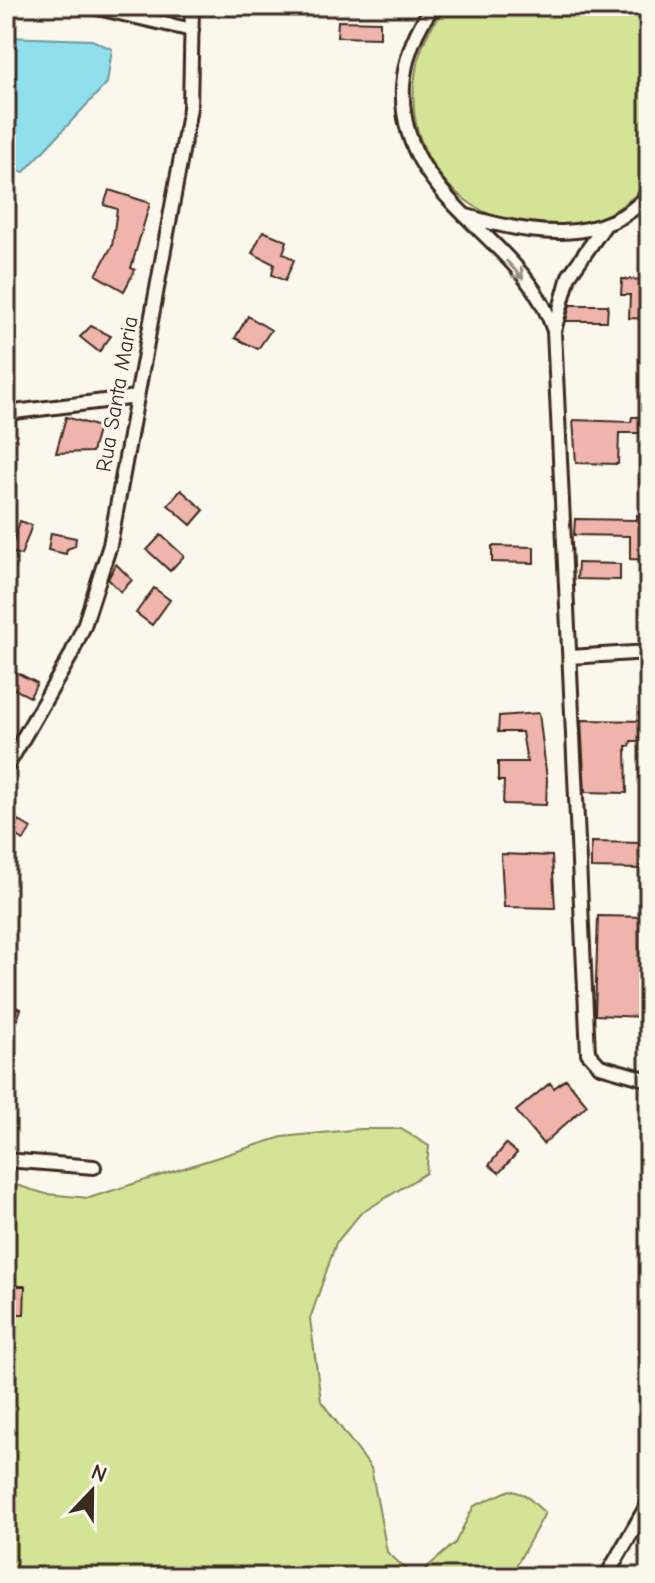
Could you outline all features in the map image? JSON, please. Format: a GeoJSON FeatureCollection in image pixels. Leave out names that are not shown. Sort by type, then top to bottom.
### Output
{"type":"FeatureCollection","features":[{"type":"Feature","properties":{"kind":"street"},"geometry":{"type":"LineString","coordinates":[[89,6],[192,30]]}},
{"type":"Feature","properties":{"kind":"street","name":"Rua Santa Maria"},"geometry":{"type":"LineString","coordinates":[[6,768],[70,657],[84,626],[110,545],[190,108],[192,6]]}},
{"type":"Feature","properties":{"kind":"street"},"geometry":{"type":"LineString","coordinates":[[434,6],[419,29],[406,64],[405,115],[423,169],[536,294],[554,331]]}},
{"type":"Feature","properties":{"kind":"street"},"geometry":{"type":"LineString","coordinates":[[467,216],[525,231],[573,231],[605,225],[647,199]]}},
{"type":"Feature","properties":{"kind":"street"},"geometry":{"type":"LineString","coordinates":[[605,225],[569,276],[554,331],[588,1053],[600,1066],[649,1080]]}},
{"type":"Feature","properties":{"kind":"street"},"geometry":{"type":"LineString","coordinates":[[14,412],[137,397]]}},
{"type":"Feature","properties":{"kind":"street"},"geometry":{"type":"LineString","coordinates":[[570,657],[649,652]]}},
{"type":"Feature","properties":{"kind":"street"},"geometry":{"type":"LineString","coordinates":[[6,1160],[94,1167]]}},
{"type":"Feature","properties":{"kind":"street"},"geometry":{"type":"LineString","coordinates":[[606,1577],[649,1502]]}},
{"type":"Feature","properties":{"kind":"green space"},"geometry":{"type":"Polygon","coordinates":[[[449,6],[649,6],[649,181],[614,211],[574,226],[533,227],[493,216],[458,194],[432,163],[416,123],[415,77],[419,57],[430,30],[449,6]]]}},
{"type":"Feature","properties":{"kind":"green space"},"geometry":{"type":"Polygon","coordinates":[[[361,1129],[401,1129],[429,1146],[426,1173],[360,1214],[336,1243],[310,1319],[321,1401],[371,1468],[387,1552],[415,1577],[6,1577],[6,1182],[46,1194],[89,1198],[282,1137],[361,1129]]]}},
{"type":"Feature","properties":{"kind":"green space"},"geometry":{"type":"Polygon","coordinates":[[[510,1490],[525,1495],[545,1513],[510,1577],[416,1577],[455,1543],[474,1506],[510,1490]]]}},
{"type":"Feature","properties":{"kind":"water"},"geometry":{"type":"Polygon","coordinates":[[[6,37],[92,40],[112,49],[107,83],[24,172],[6,170],[6,37]]]}},
{"type":"Feature","properties":{"kind":"building"},"geometry":{"type":"Polygon","coordinates":[[[338,21],[380,22],[380,38],[337,37],[338,21]]]}},
{"type":"Feature","properties":{"kind":"building"},"geometry":{"type":"Polygon","coordinates":[[[109,190],[150,203],[131,268],[135,270],[124,291],[96,275],[112,246],[117,209],[104,205],[109,190]]]}},
{"type":"Feature","properties":{"kind":"building"},"geometry":{"type":"Polygon","coordinates":[[[263,231],[287,241],[283,253],[294,260],[285,281],[272,275],[274,264],[252,253],[263,231]]]}},
{"type":"Feature","properties":{"kind":"building"},"geometry":{"type":"Polygon","coordinates":[[[622,279],[649,280],[649,319],[629,318],[630,295],[621,295],[622,279]]]}},
{"type":"Feature","properties":{"kind":"building"},"geometry":{"type":"Polygon","coordinates":[[[570,305],[608,305],[607,321],[566,321],[570,305]]]}},
{"type":"Feature","properties":{"kind":"building"},"geometry":{"type":"Polygon","coordinates":[[[248,316],[271,330],[258,349],[235,338],[248,316]]]}},
{"type":"Feature","properties":{"kind":"building"},"geometry":{"type":"Polygon","coordinates":[[[91,326],[111,336],[99,352],[80,337],[91,326]]]}},
{"type":"Feature","properties":{"kind":"building"},"geometry":{"type":"Polygon","coordinates":[[[66,417],[99,427],[92,452],[56,453],[66,417]]]}},
{"type":"Feature","properties":{"kind":"building"},"geometry":{"type":"Polygon","coordinates":[[[632,417],[649,417],[649,433],[619,433],[618,464],[576,463],[573,420],[631,422],[632,417]]]}},
{"type":"Feature","properties":{"kind":"building"},"geometry":{"type":"Polygon","coordinates":[[[181,490],[204,510],[191,525],[168,505],[181,490]]]}},
{"type":"Feature","properties":{"kind":"building"},"geometry":{"type":"Polygon","coordinates":[[[637,515],[649,516],[649,560],[630,559],[630,536],[574,535],[575,519],[637,520],[637,515]]]}},
{"type":"Feature","properties":{"kind":"building"},"geometry":{"type":"Polygon","coordinates":[[[20,521],[32,525],[21,555],[10,552],[20,521]]]}},
{"type":"Feature","properties":{"kind":"building"},"geometry":{"type":"Polygon","coordinates":[[[51,533],[76,538],[75,546],[67,549],[66,554],[48,550],[51,533]]]}},
{"type":"Feature","properties":{"kind":"building"},"geometry":{"type":"Polygon","coordinates":[[[161,535],[184,556],[170,571],[147,550],[161,535]]]}},
{"type":"Feature","properties":{"kind":"building"},"geometry":{"type":"Polygon","coordinates":[[[492,546],[534,547],[534,563],[492,562],[492,546]]]}},
{"type":"Feature","properties":{"kind":"building"},"geometry":{"type":"Polygon","coordinates":[[[578,563],[620,564],[620,580],[577,579],[578,563]]]}},
{"type":"Feature","properties":{"kind":"building"},"geometry":{"type":"Polygon","coordinates":[[[116,564],[132,580],[121,592],[108,579],[116,564]]]}},
{"type":"Feature","properties":{"kind":"building"},"geometry":{"type":"Polygon","coordinates":[[[154,588],[170,600],[152,625],[136,613],[154,588]]]}},
{"type":"Feature","properties":{"kind":"building"},"geometry":{"type":"Polygon","coordinates":[[[6,667],[37,683],[30,697],[6,685],[6,667]]]}},
{"type":"Feature","properties":{"kind":"building"},"geometry":{"type":"Polygon","coordinates":[[[539,713],[547,779],[546,805],[503,804],[504,781],[498,781],[498,762],[527,762],[522,732],[498,732],[499,716],[539,713]]]}},
{"type":"Feature","properties":{"kind":"building"},"geometry":{"type":"Polygon","coordinates":[[[581,720],[649,721],[649,741],[631,741],[630,746],[626,746],[627,793],[585,792],[581,720]]]}},
{"type":"Feature","properties":{"kind":"building"},"geometry":{"type":"Polygon","coordinates":[[[6,813],[31,828],[24,840],[6,831],[6,813]]]}},
{"type":"Feature","properties":{"kind":"building"},"geometry":{"type":"Polygon","coordinates":[[[591,842],[642,843],[642,869],[591,868],[591,842]]]}},
{"type":"Feature","properties":{"kind":"building"},"geometry":{"type":"Polygon","coordinates":[[[501,854],[552,856],[555,908],[504,907],[501,854]]]}},
{"type":"Feature","properties":{"kind":"building"},"geometry":{"type":"Polygon","coordinates":[[[598,916],[649,917],[645,1017],[595,1015],[598,916]]]}},
{"type":"Feature","properties":{"kind":"building"},"geometry":{"type":"Polygon","coordinates":[[[6,1004],[21,1009],[8,1047],[6,1047],[6,1004]]]}},
{"type":"Feature","properties":{"kind":"building"},"geometry":{"type":"Polygon","coordinates":[[[566,1079],[587,1105],[543,1144],[516,1111],[550,1083],[554,1088],[566,1079]]]}},
{"type":"Feature","properties":{"kind":"building"},"geometry":{"type":"Polygon","coordinates":[[[506,1144],[517,1153],[499,1173],[489,1165],[506,1144]]]}},
{"type":"Feature","properties":{"kind":"building"},"geometry":{"type":"Polygon","coordinates":[[[6,1286],[25,1286],[24,1314],[6,1314],[6,1286]]]}}]}
